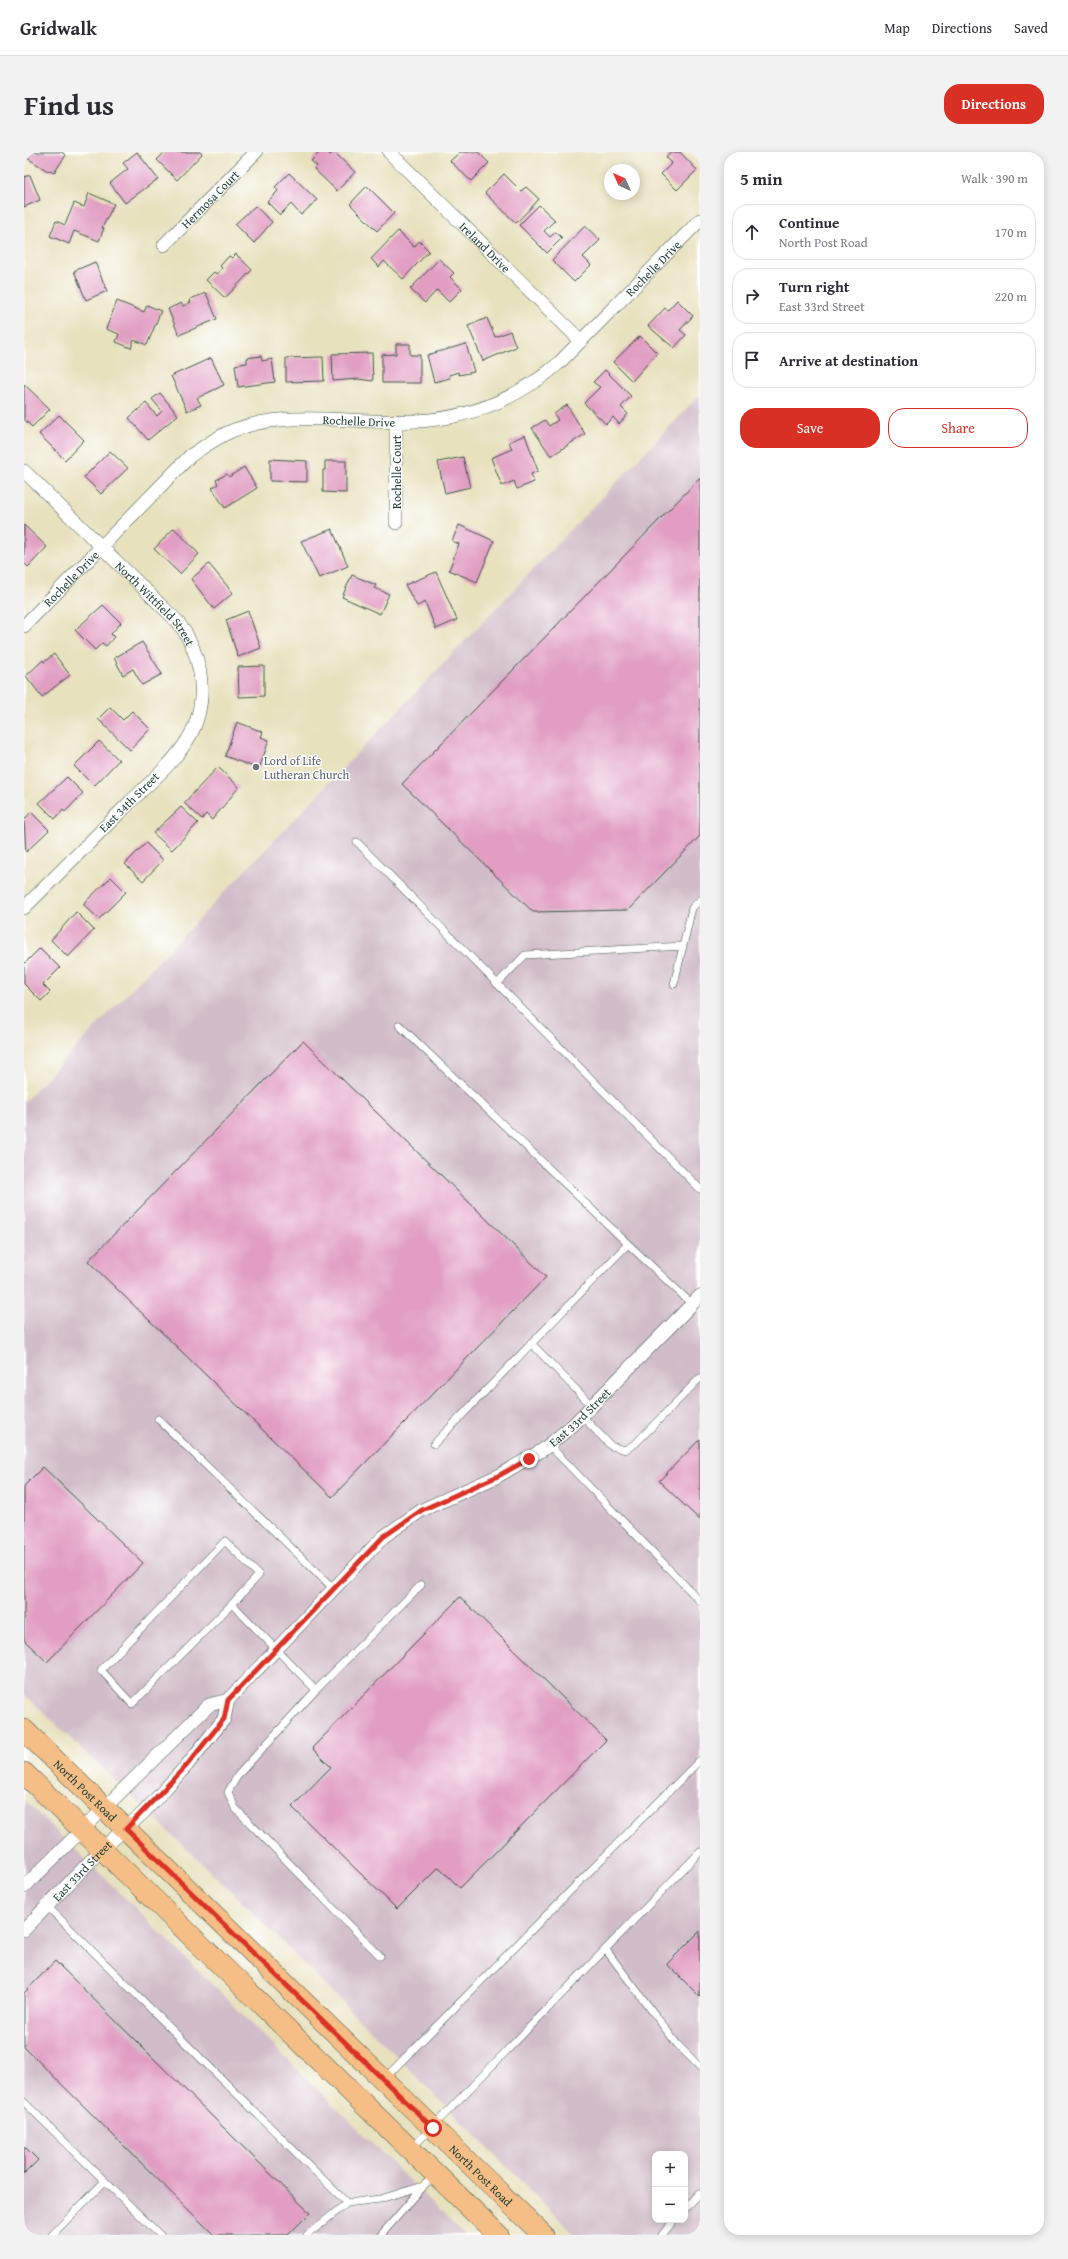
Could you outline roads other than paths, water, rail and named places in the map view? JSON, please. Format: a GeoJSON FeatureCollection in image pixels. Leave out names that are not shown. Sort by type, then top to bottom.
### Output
{"type":"FeatureCollection","features":[{"type":"Feature","properties":{"kind":"main road","name":"North Post Road"},"geometry":{"type":"LineString","coordinates":[[24,1730],[543,2235]]}},
{"type":"Feature","properties":{"kind":"main road"},"geometry":{"type":"LineString","coordinates":[[24,1773],[411,2150],[429,2180],[498,2235]]}},
{"type":"Feature","properties":{"kind":"street","name":"Hermosa Court"},"geometry":{"type":"LineString","coordinates":[[164,245],[256,152]]}},
{"type":"Feature","properties":{"kind":"street","name":"Ireland Drive"},"geometry":{"type":"LineString","coordinates":[[389,152],[581,341]]}},
{"type":"Feature","properties":{"kind":"street","name":"Rochelle Drive"},"geometry":{"type":"LineString","coordinates":[[24,626],[190,456],[208,442],[236,429],[266,421],[431,420],[462,414],[491,405],[533,383],[558,364],[700,220]]}},
{"type":"Feature","properties":{"kind":"street","name":"Rochelle Court"},"geometry":{"type":"LineString","coordinates":[[396,421],[396,523]]}},
{"type":"Feature","properties":{"kind":"street","name":"North Wittfield Street"},"geometry":{"type":"LineString","coordinates":[[24,470],[182,628],[195,652],[200,679]]}},
{"type":"Feature","properties":{"kind":"street","name":"East 34th Street"},"geometry":{"type":"LineString","coordinates":[[24,908],[174,757],[195,725],[199,710],[200,679]]}},
{"type":"Feature","properties":{"kind":"street","name":"East 33rd Street"},"geometry":{"type":"LineString","coordinates":[[24,1887],[209,1706],[228,1700],[383,1537],[422,1510],[498,1476],[529,1459],[549,1445],[582,1416],[696,1300]]}},
{"type":"Feature","properties":{"kind":"street","name":"East 33rd Street"},"geometry":{"type":"LineString","coordinates":[[24,1930],[102,1849],[126,1829],[187,1765],[224,1719],[228,1700]]}},
{"type":"Feature","properties":{"kind":"lane"},"geometry":{"type":"LineString","coordinates":[[357,842],[700,1189]]}},
{"type":"Feature","properties":{"kind":"lane"},"geometry":{"type":"LineString","coordinates":[[674,984],[692,908],[700,900]]}},
{"type":"Feature","properties":{"kind":"lane"},"geometry":{"type":"LineString","coordinates":[[496,984],[525,954],[683,946]]}},
{"type":"Feature","properties":{"kind":"lane"},"geometry":{"type":"LineString","coordinates":[[399,1025],[628,1244],[696,1300]]}},
{"type":"Feature","properties":{"kind":"lane"},"geometry":{"type":"LineString","coordinates":[[434,1444],[628,1244]]}},
{"type":"Feature","properties":{"kind":"lane"},"geometry":{"type":"LineString","coordinates":[[532,1343],[592,1406]]}},
{"type":"Feature","properties":{"kind":"lane"},"geometry":{"type":"LineString","coordinates":[[582,1416],[611,1446],[625,1450],[636,1443],[700,1378]]}},
{"type":"Feature","properties":{"kind":"lane"},"geometry":{"type":"LineString","coordinates":[[158,1419],[334,1588]]}},
{"type":"Feature","properties":{"kind":"lane"},"geometry":{"type":"LineString","coordinates":[[549,1445],[700,1601]]}},
{"type":"Feature","properties":{"kind":"lane"},"geometry":{"type":"LineString","coordinates":[[225,1541],[259,1575],[232,1604],[132,1704],[101,1670],[225,1541]]}},
{"type":"Feature","properties":{"kind":"lane"},"geometry":{"type":"LineString","coordinates":[[380,1956],[234,1808],[228,1792],[238,1775],[316,1690],[421,1584]]}},
{"type":"Feature","properties":{"kind":"lane"},"geometry":{"type":"LineString","coordinates":[[232,1604],[316,1690]]}},
{"type":"Feature","properties":{"kind":"lane"},"geometry":{"type":"LineString","coordinates":[[383,2079],[700,1760]]}},
{"type":"Feature","properties":{"kind":"lane"},"geometry":{"type":"LineString","coordinates":[[411,2150],[700,1852]]}},
{"type":"Feature","properties":{"kind":"lane"},"geometry":{"type":"LineString","coordinates":[[47,1906],[347,2203]]}},
{"type":"Feature","properties":{"kind":"lane"},"geometry":{"type":"LineString","coordinates":[[606,1950],[677,2044],[700,2067]]}},
{"type":"Feature","properties":{"kind":"lane"},"geometry":{"type":"LineString","coordinates":[[24,2102],[160,2235]]}},
{"type":"Feature","properties":{"kind":"lane"},"geometry":{"type":"LineString","coordinates":[[307,2235],[347,2203],[380,2199],[429,2180]]}},
{"type":"Feature","properties":{"kind":"lane"},"geometry":{"type":"LineString","coordinates":[[381,2235],[429,2180]]}},
{"type":"Feature","properties":{"kind":"lane"},"geometry":{"type":"LineString","coordinates":[[52,2235],[105,2181]]}},
{"type":"Feature","properties":{"kind":"lane"},"geometry":{"type":"LineString","coordinates":[[688,2206],[700,2193]]}},
{"type":"Feature","properties":{"kind":"lane"},"geometry":{"type":"LineString","coordinates":[[662,2235],[672,2223]]}},
{"type":"Feature","properties":{"kind":"place","name":"Lord of Life Lutheran Church"},"geometry":{"type":"Point","coordinates":[256,767]}}]}
